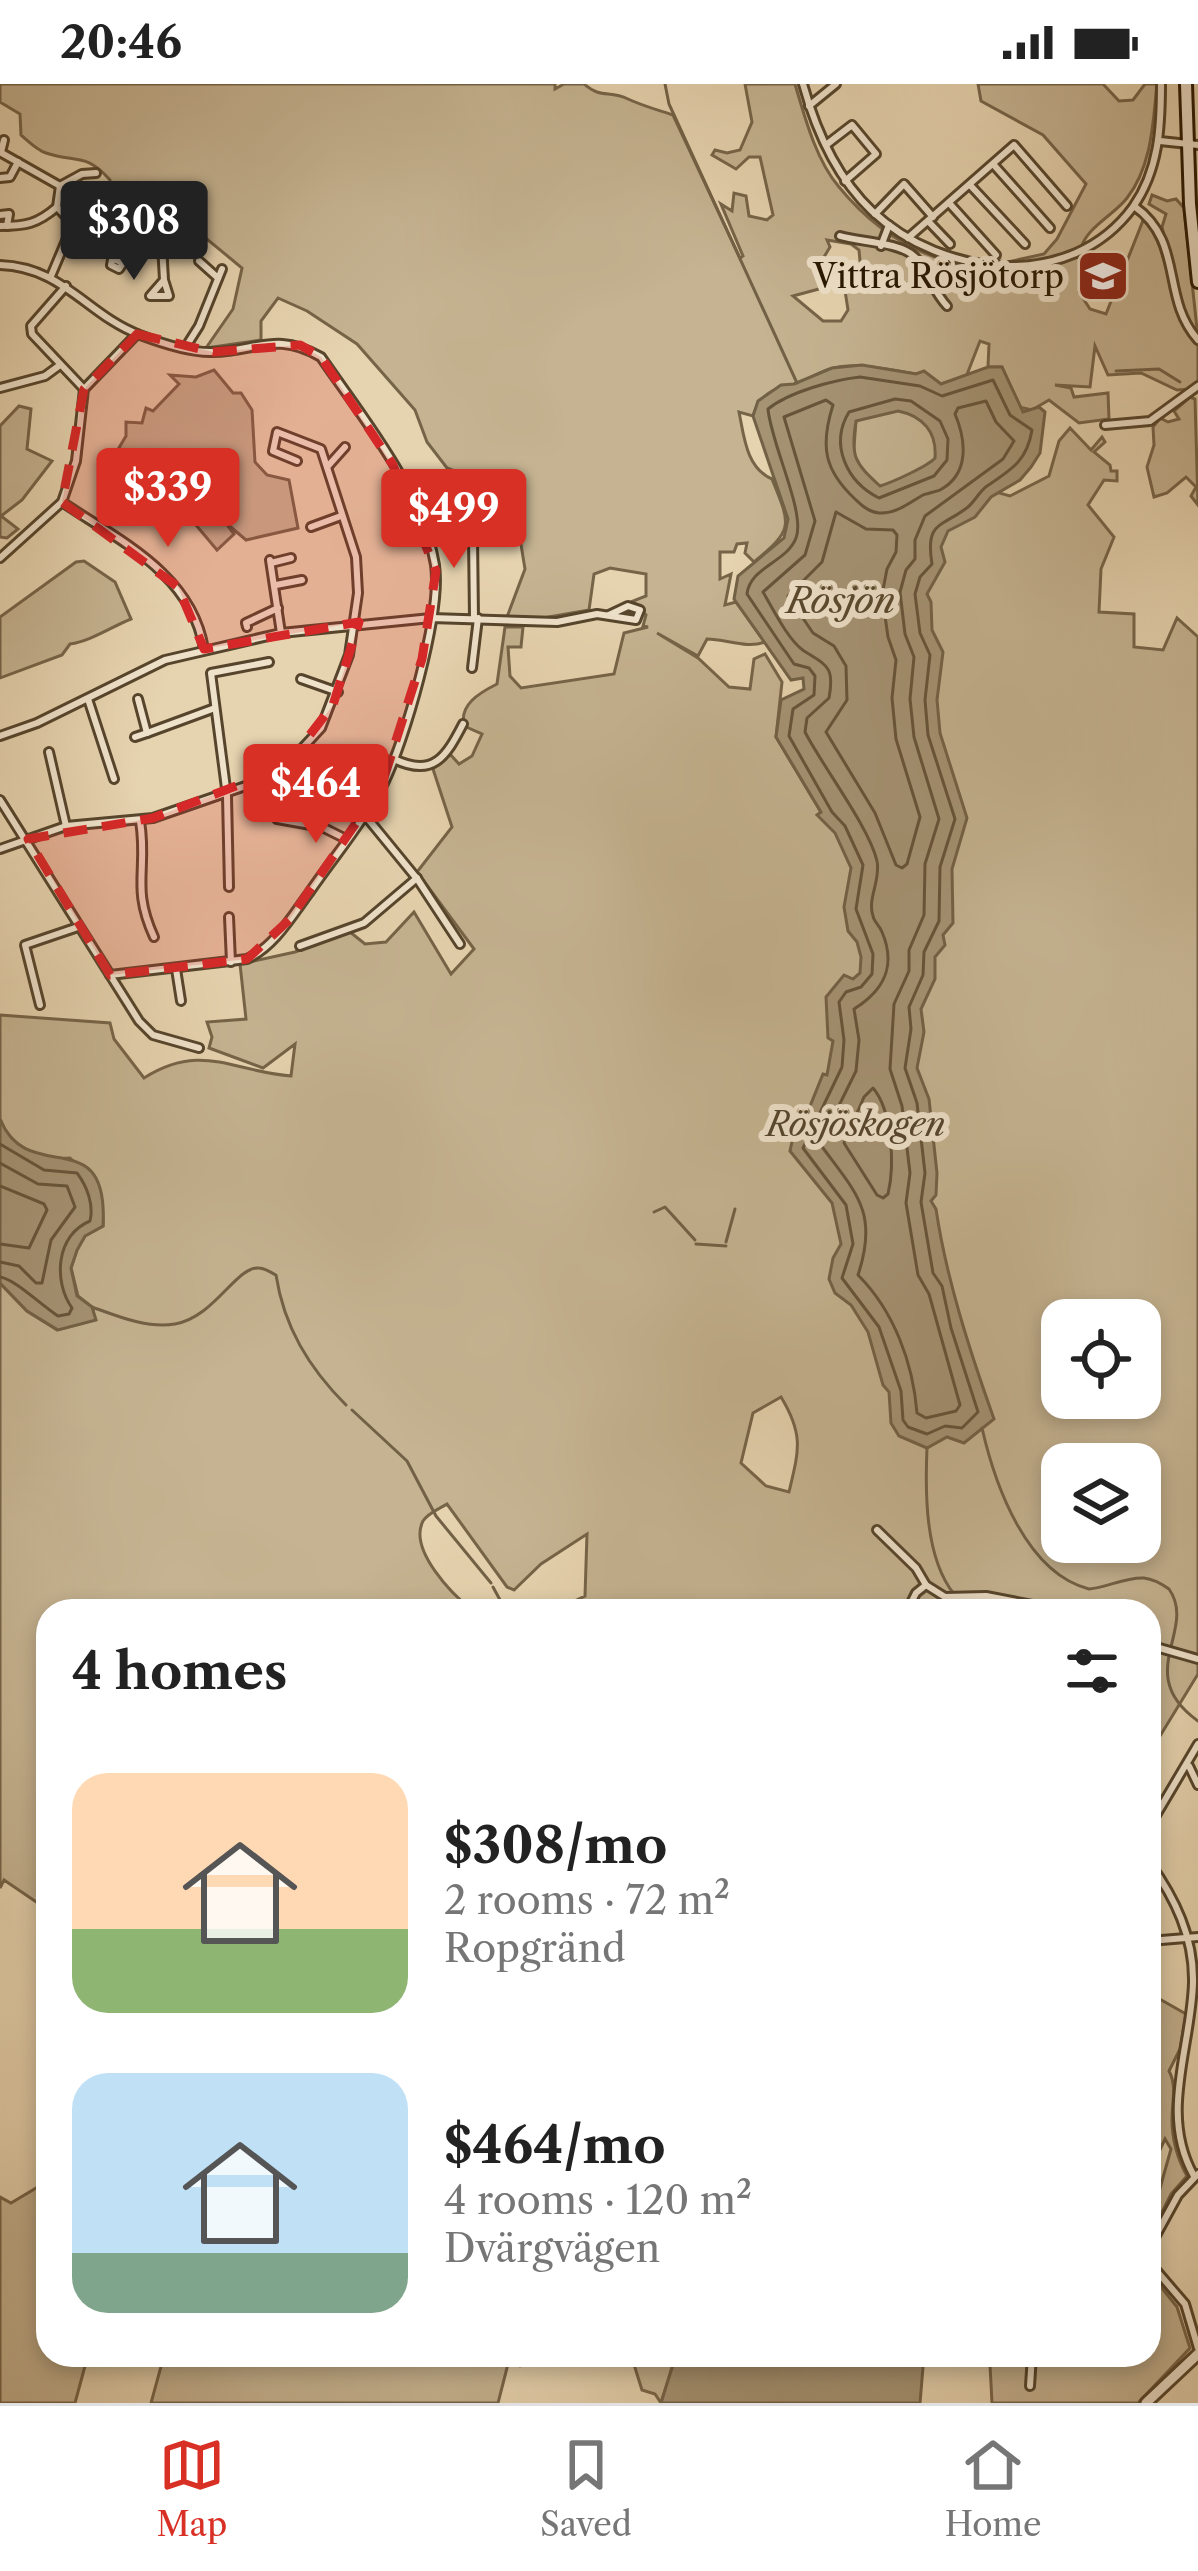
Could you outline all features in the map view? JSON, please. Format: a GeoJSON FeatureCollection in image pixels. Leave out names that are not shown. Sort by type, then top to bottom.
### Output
{"type":"FeatureCollection","features":[{"type":"Feature","properties":{"kind":"main road"},"geometry":{"type":"LineString","coordinates":[[1186,84],[1198,283]]}},
{"type":"Feature","properties":{"kind":"street"},"geometry":{"type":"LineString","coordinates":[[803,84],[845,181],[875,214],[938,254],[967,262],[1040,264],[1097,243],[1134,206],[1160,141],[1162,84]]}},
{"type":"Feature","properties":{"kind":"street"},"geometry":{"type":"LineString","coordinates":[[809,106],[836,84]]}},
{"type":"Feature","properties":{"kind":"street"},"geometry":{"type":"LineString","coordinates":[[826,145],[852,124],[876,154],[845,181]]}},
{"type":"Feature","properties":{"kind":"street"},"geometry":{"type":"LineString","coordinates":[[4,140],[0,152],[60,186]]}},
{"type":"Feature","properties":{"kind":"street"},"geometry":{"type":"LineString","coordinates":[[1160,141],[1193,145]]}},
{"type":"Feature","properties":{"kind":"street"},"geometry":{"type":"LineString","coordinates":[[908,238],[1014,145],[1067,206]]}},
{"type":"Feature","properties":{"kind":"street"},"geometry":{"type":"LineString","coordinates":[[0,178],[10,177],[18,162]]}},
{"type":"Feature","properties":{"kind":"street"},"geometry":{"type":"LineString","coordinates":[[993,164],[1050,228]]}},
{"type":"Feature","properties":{"kind":"street"},"geometry":{"type":"LineString","coordinates":[[60,186],[96,173]]}},
{"type":"Feature","properties":{"kind":"street"},"geometry":{"type":"LineString","coordinates":[[875,214],[904,184],[950,244]]}},
{"type":"Feature","properties":{"kind":"street"},"geometry":{"type":"LineString","coordinates":[[970,184],[1024,244]]}},
{"type":"Feature","properties":{"kind":"street"},"geometry":{"type":"LineString","coordinates":[[0,215],[9,214],[3,226],[38,223],[57,207],[60,186]]}},
{"type":"Feature","properties":{"kind":"street"},"geometry":{"type":"LineString","coordinates":[[949,202],[996,255]]}},
{"type":"Feature","properties":{"kind":"street"},"geometry":{"type":"LineString","coordinates":[[1134,206],[1163,236],[1184,324],[1198,340]]}},
{"type":"Feature","properties":{"kind":"street"},"geometry":{"type":"LineString","coordinates":[[57,207],[73,224],[122,241]]}},
{"type":"Feature","properties":{"kind":"street"},"geometry":{"type":"LineString","coordinates":[[145,224],[154,209]]}},
{"type":"Feature","properties":{"kind":"street"},"geometry":{"type":"LineString","coordinates":[[112,258],[122,241],[152,222],[163,229],[164,280]]}},
{"type":"Feature","properties":{"kind":"street"},"geometry":{"type":"LineString","coordinates":[[51,276],[73,224]]}},
{"type":"Feature","properties":{"kind":"street"},"geometry":{"type":"LineString","coordinates":[[881,246],[890,225]]}},
{"type":"Feature","properties":{"kind":"street"},"geometry":{"type":"LineString","coordinates":[[165,245],[177,226]]}},
{"type":"Feature","properties":{"kind":"street"},"geometry":{"type":"LineString","coordinates":[[840,236],[907,250],[918,259],[946,306]]}},
{"type":"Feature","properties":{"kind":"street"},"geometry":{"type":"LineString","coordinates":[[199,261],[218,278]]}},
{"type":"Feature","properties":{"kind":"street"},"geometry":{"type":"LineString","coordinates":[[0,265],[51,276],[137,334],[213,352],[272,341],[300,345],[321,357],[418,508],[436,571],[431,618],[394,759],[364,814],[261,953],[231,962],[110,975]]}},
{"type":"Feature","properties":{"kind":"street"},"geometry":{"type":"LineString","coordinates":[[184,347],[193,338],[222,269]]}},
{"type":"Feature","properties":{"kind":"street"},"geometry":{"type":"LineString","coordinates":[[66,286],[31,326],[32,334],[84,389]]}},
{"type":"Feature","properties":{"kind":"street"},"geometry":{"type":"LineString","coordinates":[[0,558],[62,502],[76,461],[84,389],[137,334]]}},
{"type":"Feature","properties":{"kind":"street"},"geometry":{"type":"LineString","coordinates":[[0,388],[45,376],[60,365]]}},
{"type":"Feature","properties":{"kind":"street"},"geometry":{"type":"LineString","coordinates":[[1105,424],[1150,421],[1198,386]]}},
{"type":"Feature","properties":{"kind":"street"},"geometry":{"type":"LineString","coordinates":[[0,849],[66,826],[140,821],[263,780],[285,767],[321,728],[338,692],[356,622],[356,557],[321,449],[278,432],[273,451],[297,461]]}},
{"type":"Feature","properties":{"kind":"street"},"geometry":{"type":"LineString","coordinates":[[328,466],[345,447]]}},
{"type":"Feature","properties":{"kind":"street"},"geometry":{"type":"LineString","coordinates":[[62,502],[178,587],[199,621],[204,649]]}},
{"type":"Feature","properties":{"kind":"street"},"geometry":{"type":"LineString","coordinates":[[311,527],[341,516]]}},
{"type":"Feature","properties":{"kind":"street"},"geometry":{"type":"LineString","coordinates":[[464,518],[473,538],[476,618],[472,668]]}},
{"type":"Feature","properties":{"kind":"street"},"geometry":{"type":"LineString","coordinates":[[281,633],[271,562],[290,558]]}},
{"type":"Feature","properties":{"kind":"street"},"geometry":{"type":"LineString","coordinates":[[274,585],[302,580]]}},
{"type":"Feature","properties":{"kind":"street"},"geometry":{"type":"LineString","coordinates":[[247,627],[260,614],[278,608]]}},
{"type":"Feature","properties":{"kind":"street"},"geometry":{"type":"LineString","coordinates":[[0,736],[165,660],[281,633],[356,622],[476,618],[557,622],[609,615]]}},
{"type":"Feature","properties":{"kind":"street"},"geometry":{"type":"LineString","coordinates":[[230,887],[226,791],[211,674],[269,662]]}},
{"type":"Feature","properties":{"kind":"street"},"geometry":{"type":"LineString","coordinates":[[302,679],[338,692]]}},
{"type":"Feature","properties":{"kind":"street"},"geometry":{"type":"LineString","coordinates":[[88,699],[114,779]]}},
{"type":"Feature","properties":{"kind":"street"},"geometry":{"type":"LineString","coordinates":[[138,699],[147,733]]}},
{"type":"Feature","properties":{"kind":"street"},"geometry":{"type":"LineString","coordinates":[[135,737],[215,709]]}},
{"type":"Feature","properties":{"kind":"street"},"geometry":{"type":"LineString","coordinates":[[394,759],[410,766],[440,760],[464,724]]}},
{"type":"Feature","properties":{"kind":"street"},"geometry":{"type":"LineString","coordinates":[[49,752],[66,826]]}},
{"type":"Feature","properties":{"kind":"street"},"geometry":{"type":"LineString","coordinates":[[0,800],[139,1021],[153,1035],[199,1048]]}},
{"type":"Feature","properties":{"kind":"street"},"geometry":{"type":"LineString","coordinates":[[364,814],[417,878],[460,944]]}},
{"type":"Feature","properties":{"kind":"street"},"geometry":{"type":"LineString","coordinates":[[277,819],[322,827],[346,839]]}},
{"type":"Feature","properties":{"kind":"street"},"geometry":{"type":"LineString","coordinates":[[140,821],[139,893],[154,937]]}},
{"type":"Feature","properties":{"kind":"street"},"geometry":{"type":"LineString","coordinates":[[299,946],[365,922],[417,878]]}},
{"type":"Feature","properties":{"kind":"street"},"geometry":{"type":"LineString","coordinates":[[229,917],[231,962]]}},
{"type":"Feature","properties":{"kind":"street"},"geometry":{"type":"LineString","coordinates":[[40,1005],[25,945],[78,927]]}},
{"type":"Feature","properties":{"kind":"street"},"geometry":{"type":"LineString","coordinates":[[176,968],[181,1001]]}},
{"type":"Feature","properties":{"kind":"street"},"geometry":{"type":"LineString","coordinates":[[877,1530],[916,1568],[926,1585],[949,1598],[1002,1599]]}},
{"type":"Feature","properties":{"kind":"street"},"geometry":{"type":"LineString","coordinates":[[913,1599],[926,1585]]}},
{"type":"Feature","properties":{"kind":"street"},"geometry":{"type":"LineString","coordinates":[[1161,1648],[1198,1659]]}},
{"type":"Feature","properties":{"kind":"street"},"geometry":{"type":"LineString","coordinates":[[1161,1808],[1198,1744]]}},
{"type":"Feature","properties":{"kind":"street"},"geometry":{"type":"LineString","coordinates":[[1188,1765],[1198,1784]]}},
{"type":"Feature","properties":{"kind":"street"},"geometry":{"type":"LineString","coordinates":[[1161,1879],[1188,1936],[1193,1982],[1176,2125],[1183,2156],[1196,2175],[1161,2225]]}},
{"type":"Feature","properties":{"kind":"street"},"geometry":{"type":"LineString","coordinates":[[1161,1939],[1198,1937]]}},
{"type":"Feature","properties":{"kind":"street"},"geometry":{"type":"LineString","coordinates":[[1145,2403],[1198,2351],[1185,2304],[1161,2276]]}},
{"type":"Feature","properties":{"kind":"street"},"geometry":{"type":"LineString","coordinates":[[1030,2386],[1031,2367]]}},
{"type":"Feature","properties":{"kind":"highlighted area"},"geometry":{"type":"Polygon","coordinates":[[[137,334],[213,352],[300,345],[321,357],[393,465],[436,571],[422,659],[381,787],[289,920],[247,959],[110,975],[28,839],[153,818],[285,767],[333,705],[359,622],[204,649],[178,587],[62,502],[84,389],[137,334]]]}},
{"type":"Feature","properties":{"kind":"green space","name":"Rösjöskogen"},"geometry":{"type":"Polygon","coordinates":[[[0,84],[555,84],[555,89],[584,84],[673,115],[740,258],[721,204],[732,211],[734,193],[746,196],[749,216],[767,220],[773,215],[760,157],[749,157],[736,169],[712,155],[715,150],[740,150],[752,122],[745,84],[795,84],[812,138],[839,187],[891,235],[920,251],[950,262],[1015,269],[1084,255],[1092,259],[1079,292],[1090,309],[1106,314],[1144,218],[1160,248],[1180,313],[1198,342],[1198,382],[1191,389],[1177,390],[1141,373],[1108,375],[1095,346],[1090,387],[1055,385],[1071,388],[1074,397],[1108,393],[1109,419],[1079,423],[1049,400],[1032,410],[1019,407],[1002,367],[988,367],[989,344],[980,341],[966,377],[941,384],[924,372],[851,366],[826,370],[774,390],[753,416],[739,412],[748,450],[757,467],[772,479],[785,526],[776,542],[754,562],[745,553],[747,543],[737,544],[734,552],[720,552],[720,579],[731,574],[725,605],[736,602],[765,642],[707,639],[698,656],[657,633],[698,658],[729,687],[750,689],[754,659],[765,654],[782,682],[776,737],[825,819],[856,421],[903,394],[999,493],[1010,496],[1049,476],[1059,441],[1070,428],[1091,450],[1102,437],[1105,442],[1094,452],[1111,471],[1117,471],[1117,481],[1104,480],[1088,505],[1114,537],[1101,569],[1099,612],[1134,614],[1134,647],[1163,650],[1177,618],[1198,637],[1198,1674],[1161,1734],[1161,1599],[579,1599],[585,1596],[587,1534],[541,1564],[514,1590],[507,1587],[447,1504],[423,1521],[420,1533],[427,1558],[460,1599],[36,1599],[36,1902],[4,1880],[0,1888],[0,1283],[27,1311],[57,1330],[95,1320],[92,1307],[78,1296],[71,1268],[85,1236],[103,1226],[103,1215],[96,1188],[70,1158],[28,1150],[5,1129],[0,1119],[0,1015],[110,1023],[114,1039],[144,1078],[164,1067],[200,1060],[291,1076],[295,1044],[263,1068],[209,1048],[212,1037],[207,1022],[246,1019],[240,964],[295,952],[350,932],[365,944],[386,942],[414,912],[451,974],[474,949],[417,872],[452,827],[432,766],[449,753],[459,764],[472,756],[482,734],[464,726],[463,719],[467,706],[497,684],[505,627],[523,627],[521,647],[508,647],[510,676],[521,688],[614,674],[624,633],[648,627],[643,626],[646,615],[633,601],[646,596],[646,574],[610,568],[594,574],[589,610],[543,618],[507,617],[525,569],[517,520],[483,482],[447,468],[427,442],[415,410],[357,344],[278,298],[261,321],[261,340],[206,348],[233,309],[242,268],[179,216],[155,220],[142,193],[123,204],[103,227],[86,223],[81,200],[107,192],[110,180],[87,162],[43,152],[21,135],[20,114],[0,102],[0,84]],[[827,240],[830,247],[824,257],[833,272],[830,286],[793,296],[823,321],[841,321],[848,310],[844,284],[862,283],[859,250],[827,240]],[[781,1397],[753,1413],[741,1463],[766,1486],[789,1492],[797,1443],[781,1397]]]}},
{"type":"Feature","properties":{"kind":"green space"},"geometry":{"type":"Polygon","coordinates":[[[978,84],[1103,84],[1119,101],[1133,100],[1145,84],[1157,84],[1142,172],[1127,198],[1081,248],[1049,260],[1003,263],[1044,254],[1086,184],[1043,135],[981,101],[978,84]]]}},
{"type":"Feature","properties":{"kind":"green space"},"geometry":{"type":"Polygon","coordinates":[[[1152,195],[1176,199],[1184,208],[1198,338],[1185,320],[1162,227],[1166,214],[1149,204],[1152,195]]]}},
{"type":"Feature","properties":{"kind":"green space"},"geometry":{"type":"Polygon","coordinates":[[[214,370],[233,393],[241,393],[252,410],[255,462],[267,475],[289,480],[298,528],[246,540],[225,522],[234,534],[217,550],[190,518],[207,503],[224,521],[207,496],[184,518],[108,466],[126,436],[126,422],[142,423],[146,408],[153,411],[179,384],[170,375],[196,377],[214,370]]]}},
{"type":"Feature","properties":{"kind":"green space"},"geometry":{"type":"Polygon","coordinates":[[[1190,397],[1195,399],[1198,505],[1191,496],[1196,487],[1186,477],[1154,497],[1147,467],[1154,445],[1153,427],[1160,418],[1179,419],[1174,411],[1190,397]]]}},
{"type":"Feature","properties":{"kind":"green space"},"geometry":{"type":"Polygon","coordinates":[[[19,406],[31,409],[27,449],[52,461],[22,500],[1,516],[18,529],[7,538],[0,537],[0,426],[19,406]]]}},
{"type":"Feature","properties":{"kind":"green space"},"geometry":{"type":"Polygon","coordinates":[[[84,561],[115,582],[131,619],[70,644],[62,655],[0,678],[0,617],[76,562],[84,561]]]}},
{"type":"Feature","properties":{"kind":"green space"},"geometry":{"type":"Polygon","coordinates":[[[1161,2000],[1186,2014],[1180,2049],[1169,2071],[1174,2142],[1187,2176],[1161,2214],[1161,2185],[1171,2149],[1165,2139],[1161,2148],[1161,2000]]]}},
{"type":"Feature","properties":{"kind":"green space"},"geometry":{"type":"Polygon","coordinates":[[[36,2188],[36,2367],[85,2367],[75,2403],[0,2403],[0,2197],[11,2203],[36,2188]]]}},
{"type":"Feature","properties":{"kind":"green space"},"geometry":{"type":"Polygon","coordinates":[[[1161,2287],[1177,2307],[1190,2348],[1138,2403],[992,2403],[990,2367],[1161,2367],[1161,2287]]]}},
{"type":"Feature","properties":{"kind":"green space"},"geometry":{"type":"Polygon","coordinates":[[[161,2367],[507,2367],[498,2403],[151,2403],[161,2367]]]}},
{"type":"Feature","properties":{"kind":"green space"},"geometry":{"type":"Polygon","coordinates":[[[635,2367],[672,2367],[661,2403],[655,2394],[642,2390],[635,2367]]]}},
{"type":"Feature","properties":{"kind":"water","name":"Rösjön"},"geometry":{"type":"Polygon","coordinates":[[[862,365],[916,374],[924,371],[941,384],[988,367],[1002,367],[1023,412],[1039,407],[1045,412],[1040,453],[1031,467],[1020,480],[991,497],[975,517],[948,531],[941,547],[945,562],[927,594],[932,630],[943,652],[937,700],[940,733],[967,818],[952,869],[953,923],[943,935],[945,945],[935,957],[935,979],[921,1009],[924,1032],[917,1068],[929,1099],[937,1173],[936,1195],[931,1201],[959,1313],[994,1419],[964,1443],[947,1437],[927,1448],[899,1436],[891,1423],[889,1392],[868,1332],[829,1279],[841,1244],[832,1203],[790,1151],[796,1123],[806,1116],[823,1074],[827,1075],[833,1041],[828,1038],[826,997],[844,975],[853,979],[860,973],[861,957],[848,931],[844,907],[851,868],[776,737],[781,700],[804,689],[803,678],[791,680],[734,599],[738,576],[784,538],[788,519],[753,416],[758,401],[781,385],[832,368],[862,365]],[[907,413],[856,421],[856,458],[880,486],[935,458],[931,433],[907,413]]]}},
{"type":"Feature","properties":{"kind":"water"},"geometry":{"type":"Polygon","coordinates":[[[0,1119],[13,1139],[29,1150],[80,1164],[93,1174],[101,1194],[103,1226],[85,1236],[71,1268],[77,1296],[92,1307],[96,1320],[58,1330],[27,1311],[0,1283],[0,1119]]]}},
{"type":"Feature","properties":{"kind":"water"},"geometry":{"type":"Polygon","coordinates":[[[672,2367],[923,2367],[920,2403],[661,2403],[672,2367]]]}},
{"type":"Feature","properties":{"kind":"waterway"},"geometry":{"type":"LineString","coordinates":[[665,84],[669,104],[797,383]]}},
{"type":"Feature","properties":{"kind":"waterway"},"geometry":{"type":"LineString","coordinates":[[1116,371],[1159,369],[1180,382]]}},
{"type":"Feature","properties":{"kind":"waterway"},"geometry":{"type":"LineString","coordinates":[[654,1212],[665,1207],[695,1240]]}},
{"type":"Feature","properties":{"kind":"waterway"},"geometry":{"type":"LineString","coordinates":[[726,1242],[735,1209]]}},
{"type":"Feature","properties":{"kind":"waterway"},"geometry":{"type":"LineString","coordinates":[[696,1244],[726,1246]]}},
{"type":"Feature","properties":{"kind":"waterway"},"geometry":{"type":"LineString","coordinates":[[92,1307],[143,1323],[175,1324],[202,1312],[250,1270],[265,1269],[276,1275],[300,1346],[346,1405]]}},
{"type":"Feature","properties":{"kind":"waterway"},"geometry":{"type":"LineString","coordinates":[[352,1410],[407,1461],[436,1516],[491,1583]]}},
{"type":"Feature","properties":{"kind":"waterway"},"geometry":{"type":"LineString","coordinates":[[982,1428],[1005,1500],[1031,1546],[1048,1565],[1089,1589],[1144,1578],[1169,1589],[1176,1605],[1167,1669],[1170,1686],[1179,1704],[1198,1721]]}},
{"type":"Feature","properties":{"kind":"waterway"},"geometry":{"type":"LineString","coordinates":[[927,1448],[932,1544],[954,1594]]}},
{"type":"Feature","properties":{"kind":"waterway"},"geometry":{"type":"LineString","coordinates":[[493,1587],[500,1599]]}},
{"type":"Feature","properties":{"kind":"place","name":"Vittra Rösjötorp"},"geometry":{"type":"Point","coordinates":[1103,276]}}]}
